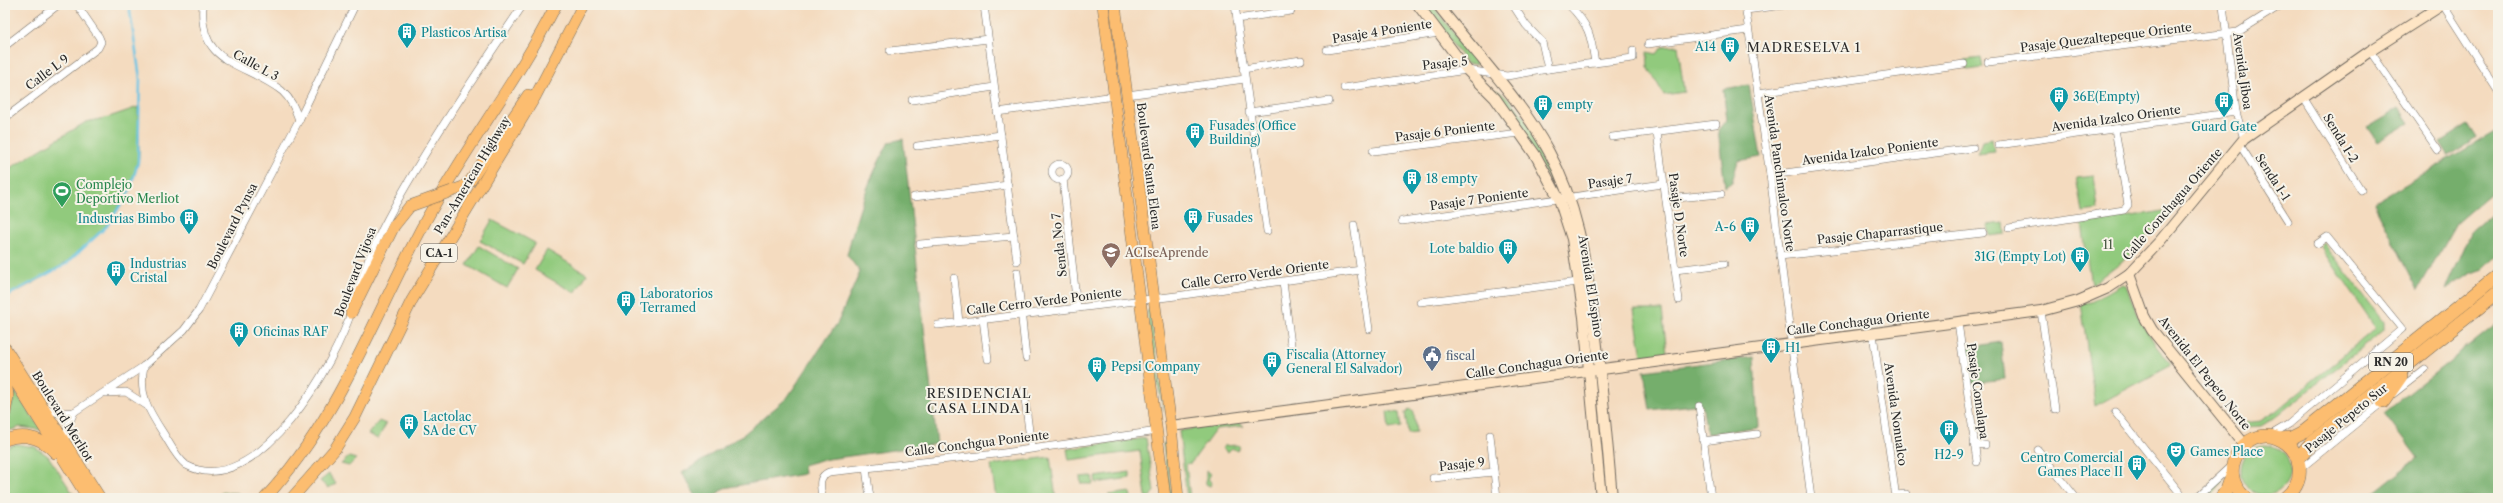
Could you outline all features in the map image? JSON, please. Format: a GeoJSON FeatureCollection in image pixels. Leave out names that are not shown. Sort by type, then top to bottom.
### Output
{"type":"FeatureCollection","features":[{"type":"Feature","properties":{"kind":"highway","name":"RN 20"},"geometry":{"type":"LineString","coordinates":[[2244,444],[2258,437],[2292,438],[2305,431],[2498,275]]}},
{"type":"Feature","properties":{"kind":"highway","name":"RN 20"},"geometry":{"type":"LineString","coordinates":[[2285,498],[2296,486],[2299,464],[2313,441],[2498,292]]}},
{"type":"Feature","properties":{"kind":"highway"},"geometry":{"type":"LineString","coordinates":[[2383,402],[2411,362]]}},
{"type":"Feature","properties":{"kind":"highway"},"geometry":{"type":"LineString","coordinates":[[2274,438],[2289,445],[2299,464]]}},
{"type":"Feature","properties":{"kind":"highway"},"geometry":{"type":"LineString","coordinates":[[2221,498],[2227,490],[2235,455],[2244,444]]}},
{"type":"Feature","properties":{"kind":"highway"},"geometry":{"type":"LineString","coordinates":[[2232,470],[2237,488],[2246,498]]}},
{"type":"Feature","properties":{"kind":"main road","name":"Pan-American Highway"},"geometry":{"type":"LineString","coordinates":[[265,498],[285,477],[322,425],[354,367],[426,219],[526,58],[556,5]]}},
{"type":"Feature","properties":{"kind":"main road","name":"Pan-American Highway"},"geometry":{"type":"LineString","coordinates":[[295,496],[335,449],[355,417],[412,300],[556,60],[583,5]]}},
{"type":"Feature","properties":{"kind":"main road","name":"Boulevard Santa Elena"},"geometry":{"type":"LineString","coordinates":[[1103,5],[1158,431],[1165,498]]}},
{"type":"Feature","properties":{"kind":"main road","name":"Boulevard Santa Elena"},"geometry":{"type":"LineString","coordinates":[[1115,5],[1152,299],[1171,426],[1178,498]]}},
{"type":"Feature","properties":{"kind":"main road","name":"Avenida El Espino"},"geometry":{"type":"LineString","coordinates":[[1418,5],[1467,70],[1495,98],[1536,156],[1559,199],[1572,239],[1590,371],[1601,498]]}},
{"type":"Feature","properties":{"kind":"main road","name":"Avenida El Espino"},"geometry":{"type":"LineString","coordinates":[[1438,5],[1522,108],[1549,152],[1571,198],[1585,253],[1600,369],[1612,498]]}},
{"type":"Feature","properties":{"kind":"main road","name":"Calle Conchagua Oriente"},"geometry":{"type":"LineString","coordinates":[[1171,426],[2041,311],[2078,300],[2108,288],[2129,274],[2242,142],[2303,96],[2442,5]]}},
{"type":"Feature","properties":{"kind":"main road"},"geometry":{"type":"LineString","coordinates":[[351,313],[401,215],[410,206],[464,187],[471,180],[525,98],[556,60]]}},
{"type":"Feature","properties":{"kind":"main road","name":"Avenida El Pepeto Norte"},"geometry":{"type":"LineString","coordinates":[[2129,274],[2144,316],[2152,330],[2244,444]]}},
{"type":"Feature","properties":{"kind":"main road","name":"Boulevard Merliot"},"geometry":{"type":"LineString","coordinates":[[5,348],[100,498]]}},
{"type":"Feature","properties":{"kind":"main road","name":"Boulevard Merliot"},"geometry":{"type":"LineString","coordinates":[[5,365],[88,498]]}},
{"type":"Feature","properties":{"kind":"main road"},"geometry":{"type":"LineString","coordinates":[[5,372],[8,396],[5,413]]}},
{"type":"Feature","properties":{"kind":"main road"},"geometry":{"type":"LineString","coordinates":[[1150,372],[1157,384],[1162,418],[1171,426]]}},
{"type":"Feature","properties":{"kind":"main road"},"geometry":{"type":"LineString","coordinates":[[1158,431],[1163,431],[1167,436],[1170,466],[1176,480]]}},
{"type":"Feature","properties":{"kind":"main road"},"geometry":{"type":"LineString","coordinates":[[5,440],[22,436],[42,440],[68,468]]}},
{"type":"Feature","properties":{"kind":"main road"},"geometry":{"type":"LineString","coordinates":[[65,444],[76,452],[106,498]]}},
{"type":"Feature","properties":{"kind":"street"},"geometry":{"type":"LineString","coordinates":[[5,46],[58,5]]}},
{"type":"Feature","properties":{"kind":"street","name":"Calle L 9"},"geometry":{"type":"LineString","coordinates":[[5,118],[98,48],[101,42],[77,5]]}},
{"type":"Feature","properties":{"kind":"street","name":"Calle L 3"},"geometry":{"type":"LineString","coordinates":[[203,5],[202,21],[208,42],[222,58],[281,91],[290,100],[299,120]]}},
{"type":"Feature","properties":{"kind":"street","name":"Boulevard Pynsa"},"geometry":{"type":"LineString","coordinates":[[74,412],[144,366],[184,330],[199,310],[299,120],[355,5]]}},
{"type":"Feature","properties":{"kind":"street","name":"Boulevard Vijosa"},"geometry":{"type":"LineString","coordinates":[[144,366],[142,377],[146,405],[178,457],[187,465],[210,474],[226,474],[236,471],[270,447],[312,393],[351,313],[374,246],[398,200],[446,119],[522,5]]}},
{"type":"Feature","properties":{"kind":"street"},"geometry":{"type":"LineString","coordinates":[[984,5],[1017,261]]}},
{"type":"Feature","properties":{"kind":"street"},"geometry":{"type":"LineString","coordinates":[[1235,5],[1267,231]]}},
{"type":"Feature","properties":{"kind":"street"},"geometry":{"type":"LineString","coordinates":[[1513,5],[1526,25],[1542,42],[1548,69]]}},
{"type":"Feature","properties":{"kind":"street"},"geometry":{"type":"LineString","coordinates":[[1569,5],[1584,20],[1590,33],[1595,63]]}},
{"type":"Feature","properties":{"kind":"street"},"geometry":{"type":"LineString","coordinates":[[1745,8],[1784,5]]}},
{"type":"Feature","properties":{"kind":"street","name":"Avenida Jiboa"},"geometry":{"type":"LineString","coordinates":[[2223,5],[2236,112],[2242,142]]}},
{"type":"Feature","properties":{"kind":"street","name":"Pasaje Quezaltepeque Oriente"},"geometry":{"type":"LineString","coordinates":[[1988,62],[2238,32],[2281,5]]}},
{"type":"Feature","properties":{"kind":"street"},"geometry":{"type":"LineString","coordinates":[[2442,5],[2498,91]]}},
{"type":"Feature","properties":{"kind":"street","name":"Avenida Panchimalco Norte"},"geometry":{"type":"LineString","coordinates":[[1745,8],[1770,175],[1811,498]]}},
{"type":"Feature","properties":{"kind":"street"},"geometry":{"type":"LineString","coordinates":[[1237,20],[1291,11]]}},
{"type":"Feature","properties":{"kind":"street"},"geometry":{"type":"LineString","coordinates":[[1648,44],[1748,30]]}},
{"type":"Feature","properties":{"kind":"street","name":"Pasaje 4 Poniente"},"geometry":{"type":"LineString","coordinates":[[1327,50],[1439,33]]}},
{"type":"Feature","properties":{"kind":"street"},"geometry":{"type":"LineString","coordinates":[[890,51],[988,39]]}},
{"type":"Feature","properties":{"kind":"street","name":"Pasaje 5"},"geometry":{"type":"LineString","coordinates":[[1344,88],[1467,70],[1507,76],[1633,58],[1633,50]]}},
{"type":"Feature","properties":{"kind":"street"},"geometry":{"type":"LineString","coordinates":[[2370,51],[2438,150]]}},
{"type":"Feature","properties":{"kind":"street"},"geometry":{"type":"LineString","coordinates":[[1243,69],[1301,60]]}},
{"type":"Feature","properties":{"kind":"street"},"geometry":{"type":"LineString","coordinates":[[1758,93],[1964,64]]}},
{"type":"Feature","properties":{"kind":"street"},"geometry":{"type":"LineString","coordinates":[[1127,95],[1245,79]]}},
{"type":"Feature","properties":{"kind":"street"},"geometry":{"type":"LineString","coordinates":[[912,100],[994,87]]}},
{"type":"Feature","properties":{"kind":"street"},"geometry":{"type":"LineString","coordinates":[[997,112],[1115,96]]}},
{"type":"Feature","properties":{"kind":"street","name":"Senda I-2"},"geometry":{"type":"LineString","coordinates":[[2303,96],[2360,190]]}},
{"type":"Feature","properties":{"kind":"street"},"geometry":{"type":"LineString","coordinates":[[1249,112],[1329,101]]}},
{"type":"Feature","properties":{"kind":"street","name":"Avenida Izalco Oriente"},"geometry":{"type":"LineString","coordinates":[[1998,144],[2236,112]]}},
{"type":"Feature","properties":{"kind":"street"},"geometry":{"type":"LineString","coordinates":[[1612,137],[1716,124]]}},
{"type":"Feature","properties":{"kind":"street"},"geometry":{"type":"LineString","coordinates":[[2009,228],[2124,210],[2128,205],[2115,129]]}},
{"type":"Feature","properties":{"kind":"street","name":"Pasaje D Norte"},"geometry":{"type":"LineString","coordinates":[[1657,132],[1679,300]]}},
{"type":"Feature","properties":{"kind":"street","name":"Pasaje 6 Poniente"},"geometry":{"type":"LineString","coordinates":[[1373,151],[1520,133]]}},
{"type":"Feature","properties":{"kind":"street"},"geometry":{"type":"LineString","coordinates":[[917,146],[1001,135]]}},
{"type":"Feature","properties":{"kind":"street","name":"Senda I-1"},"geometry":{"type":"LineString","coordinates":[[2242,142],[2288,221]]}},
{"type":"Feature","properties":{"kind":"street","name":"Avenida Izalco Poniente"},"geometry":{"type":"LineString","coordinates":[[1770,175],[1973,148]]}},
{"type":"Feature","properties":{"kind":"street","name":"Senda No 7"},"geometry":{"type":"LineString","coordinates":[[1063,180],[1077,308]]}},
{"type":"Feature","properties":{"kind":"street","name":"Pasaje 7"},"geometry":{"type":"LineString","coordinates":[[1559,199],[1663,184]]}},
{"type":"Feature","properties":{"kind":"street"},"geometry":{"type":"LineString","coordinates":[[914,197],[1008,185]]}},
{"type":"Feature","properties":{"kind":"street"},"geometry":{"type":"LineString","coordinates":[[1666,199],[1721,194]]}},
{"type":"Feature","properties":{"kind":"street","name":"Pasaje 7 Poniente"},"geometry":{"type":"LineString","coordinates":[[1402,221],[1559,199]]}},
{"type":"Feature","properties":{"kind":"street"},"geometry":{"type":"LineString","coordinates":[[1354,225],[1369,329]]}},
{"type":"Feature","properties":{"kind":"street","name":"Pasaje Chaparrastique"},"geometry":{"type":"LineString","coordinates":[[1780,256],[1983,233]]}},
{"type":"Feature","properties":{"kind":"street"},"geometry":{"type":"LineString","coordinates":[[920,244],[1014,236]]}},
{"type":"Feature","properties":{"kind":"street"},"geometry":{"type":"LineString","coordinates":[[2274,438],[2402,329],[2327,237],[2318,244]]}},
{"type":"Feature","properties":{"kind":"street"},"geometry":{"type":"LineString","coordinates":[[1675,270],[1724,264]]}},
{"type":"Feature","properties":{"kind":"street","name":"Calle Cerro Verde Oriente"},"geometry":{"type":"LineString","coordinates":[[1152,299],[1361,270]]}},
{"type":"Feature","properties":{"kind":"street"},"geometry":{"type":"LineString","coordinates":[[1017,272],[1020,315],[1026,358]]}},
{"type":"Feature","properties":{"kind":"street"},"geometry":{"type":"LineString","coordinates":[[954,278],[959,322]]}},
{"type":"Feature","properties":{"kind":"street"},"geometry":{"type":"LineString","coordinates":[[1283,282],[1291,346]]}},
{"type":"Feature","properties":{"kind":"street"},"geometry":{"type":"LineString","coordinates":[[1420,302],[1578,282]]}},
{"type":"Feature","properties":{"kind":"street","name":"Calle Cerro Verde Poniente"},"geometry":{"type":"LineString","coordinates":[[938,325],[1152,299]]}},
{"type":"Feature","properties":{"kind":"street"},"geometry":{"type":"LineString","coordinates":[[2041,311],[2055,409]]}},
{"type":"Feature","properties":{"kind":"street"},"geometry":{"type":"LineString","coordinates":[[983,319],[988,359]]}},
{"type":"Feature","properties":{"kind":"street","name":"Pasaje Comalapa"},"geometry":{"type":"LineString","coordinates":[[1958,322],[1977,462]]}},
{"type":"Feature","properties":{"kind":"street","name":"Avenida Nonualco"},"geometry":{"type":"LineString","coordinates":[[1873,334],[1896,496]]}},
{"type":"Feature","properties":{"kind":"street","name":"Pasaje Pepeto Sur"},"geometry":{"type":"LineString","coordinates":[[2299,464],[2425,369]]}},
{"type":"Feature","properties":{"kind":"street"},"geometry":{"type":"LineString","coordinates":[[1024,391],[1031,447]]}},
{"type":"Feature","properties":{"kind":"street","name":"Boulevard Vijosa"},"geometry":{"type":"LineString","coordinates":[[104,393],[126,392],[146,405]]}},
{"type":"Feature","properties":{"kind":"street"},"geometry":{"type":"LineString","coordinates":[[1699,406],[1710,498]]}},
{"type":"Feature","properties":{"kind":"street"},"geometry":{"type":"LineString","coordinates":[[42,407],[58,413],[74,412],[68,426],[65,444]]}},
{"type":"Feature","properties":{"kind":"street"},"geometry":{"type":"LineString","coordinates":[[2115,412],[2184,498]]}},
{"type":"Feature","properties":{"kind":"street","name":"Calle Conchgua Poniente"},"geometry":{"type":"LineString","coordinates":[[822,498],[820,480],[823,474],[1158,431]]}},
{"type":"Feature","properties":{"kind":"street"},"geometry":{"type":"LineString","coordinates":[[1704,441],[1757,434]]}},
{"type":"Feature","properties":{"kind":"street"},"geometry":{"type":"LineString","coordinates":[[1490,435],[1497,498]]}},
{"type":"Feature","properties":{"kind":"street"},"geometry":{"type":"LineString","coordinates":[[1974,444],[1985,445]]}},
{"type":"Feature","properties":{"kind":"street"},"geometry":{"type":"LineString","coordinates":[[2038,450],[2076,498]]}},
{"type":"Feature","properties":{"kind":"street"},"geometry":{"type":"LineString","coordinates":[[866,468],[870,498]]}},
{"type":"Feature","properties":{"kind":"street"},"geometry":{"type":"LineString","coordinates":[[2196,498],[2232,470]]}},
{"type":"Feature","properties":{"kind":"street","name":"Pasaje 9"},"geometry":{"type":"LineString","coordinates":[[1433,478],[1494,472]]}},
{"type":"Feature","properties":{"kind":"street"},"geometry":{"type":"LineString","coordinates":[[1896,496],[1906,494]]}},
{"type":"Feature","properties":{"kind":"green space"},"geometry":{"type":"Polygon","coordinates":[[[1424,5],[1432,5],[1477,64],[1467,64],[1424,5]]]}},
{"type":"Feature","properties":{"kind":"green space"},"geometry":{"type":"Polygon","coordinates":[[[1678,46],[1684,92],[1664,95],[1648,67],[1647,52],[1657,54],[1662,47],[1678,46]]]}},
{"type":"Feature","properties":{"kind":"green space"},"geometry":{"type":"Polygon","coordinates":[[[1981,57],[1983,68],[1967,70],[1965,59],[1981,57]]]}},
{"type":"Feature","properties":{"kind":"green space"},"geometry":{"type":"Polygon","coordinates":[[[1749,85],[1761,157],[1738,161],[1732,182],[1725,187],[1718,130],[1727,119],[1723,89],[1749,85]]]}},
{"type":"Feature","properties":{"kind":"green space"},"geometry":{"type":"Polygon","coordinates":[[[1494,90],[1503,94],[1522,114],[1540,143],[1559,180],[1552,184],[1494,90]]]}},
{"type":"Feature","properties":{"kind":"green space","name":"Complejo Deportivo Merliot"},"geometry":{"type":"Polygon","coordinates":[[[138,107],[138,164],[130,187],[119,209],[104,228],[68,261],[27,286],[5,297],[5,171],[86,122],[109,117],[138,107]]]}},
{"type":"Feature","properties":{"kind":"green space"},"geometry":{"type":"Polygon","coordinates":[[[2399,108],[2409,123],[2377,142],[2367,127],[2399,108]]]}},
{"type":"Feature","properties":{"kind":"green space"},"geometry":{"type":"Polygon","coordinates":[[[2468,124],[2477,138],[2449,156],[2440,142],[2468,124]]]}},
{"type":"Feature","properties":{"kind":"green space"},"geometry":{"type":"Polygon","coordinates":[[[2498,130],[2498,187],[2456,223],[2418,290],[2374,203],[2498,130]]]}},
{"type":"Feature","properties":{"kind":"green space"},"geometry":{"type":"Polygon","coordinates":[[[903,139],[937,444],[821,460],[803,465],[804,474],[724,488],[712,498],[697,498],[682,473],[744,434],[787,398],[838,322],[860,272],[847,255],[864,197],[889,142],[903,139]]]}},
{"type":"Feature","properties":{"kind":"green space"},"geometry":{"type":"Polygon","coordinates":[[[1992,139],[1994,152],[1977,154],[1982,141],[1992,139]]]}},
{"type":"Feature","properties":{"kind":"green space"},"geometry":{"type":"Polygon","coordinates":[[[2094,175],[2098,210],[2082,212],[2076,177],[2094,175]]]}},
{"type":"Feature","properties":{"kind":"green space"},"geometry":{"type":"Polygon","coordinates":[[[2498,208],[2498,255],[2484,269],[2469,274],[2446,290],[2472,230],[2498,208]]]}},
{"type":"Feature","properties":{"kind":"green space","name":"11"},"geometry":{"type":"Polygon","coordinates":[[[2170,210],[2130,255],[2091,285],[2082,224],[2170,210]]]}},
{"type":"Feature","properties":{"kind":"green space"},"geometry":{"type":"Polygon","coordinates":[[[492,220],[535,243],[523,264],[480,241],[492,220]]]}},
{"type":"Feature","properties":{"kind":"green space"},"geometry":{"type":"Polygon","coordinates":[[[2004,223],[2005,234],[1990,236],[1988,225],[2004,223]]]}},
{"type":"Feature","properties":{"kind":"green space"},"geometry":{"type":"Polygon","coordinates":[[[2323,242],[2384,322],[2384,330],[2274,418],[2261,426],[2243,427],[2229,413],[2243,423],[2260,421],[2276,411],[2376,328],[2321,247],[2323,242]]]}},
{"type":"Feature","properties":{"kind":"green space"},"geometry":{"type":"Polygon","coordinates":[[[479,246],[518,269],[507,288],[467,265],[479,246]]]}},
{"type":"Feature","properties":{"kind":"green space"},"geometry":{"type":"Polygon","coordinates":[[[547,250],[587,274],[575,293],[535,270],[547,250]]]}},
{"type":"Feature","properties":{"kind":"green space"},"geometry":{"type":"Polygon","coordinates":[[[2122,284],[2126,285],[2135,308],[2150,337],[2172,365],[2095,406],[2081,303],[2091,302],[2122,284]]]}},
{"type":"Feature","properties":{"kind":"green space"},"geometry":{"type":"Polygon","coordinates":[[[1150,310],[1164,412],[1155,373],[1147,311],[1150,310]]]}},
{"type":"Feature","properties":{"kind":"green space"},"geometry":{"type":"Polygon","coordinates":[[[1634,310],[1662,310],[1667,353],[1642,356],[1634,310]]]}},
{"type":"Feature","properties":{"kind":"green space"},"geometry":{"type":"Polygon","coordinates":[[[2498,323],[2498,498],[2368,498],[2418,458],[2384,413],[2498,323]]]}},
{"type":"Feature","properties":{"kind":"green space"},"geometry":{"type":"Polygon","coordinates":[[[2001,342],[2005,379],[1970,383],[1965,348],[2001,342]]]}},
{"type":"Feature","properties":{"kind":"green space"},"geometry":{"type":"Polygon","coordinates":[[[1754,357],[1758,427],[1707,434],[1702,404],[1650,410],[1644,371],[1754,357]]]}},
{"type":"Feature","properties":{"kind":"green space"},"geometry":{"type":"Polygon","coordinates":[[[15,392],[42,430],[20,427],[5,432],[15,392]]]}},
{"type":"Feature","properties":{"kind":"green space"},"geometry":{"type":"Polygon","coordinates":[[[1409,409],[1414,412],[1416,433],[1408,434],[1405,413],[1409,409]]]}},
{"type":"Feature","properties":{"kind":"green space"},"geometry":{"type":"Polygon","coordinates":[[[1387,411],[1399,413],[1401,427],[1389,429],[1387,411]]]}},
{"type":"Feature","properties":{"kind":"green space"},"geometry":{"type":"Polygon","coordinates":[[[379,421],[386,424],[378,439],[368,434],[379,421]]]}},
{"type":"Feature","properties":{"kind":"green space"},"geometry":{"type":"Polygon","coordinates":[[[1236,421],[1244,426],[1216,429],[1191,463],[1186,464],[1190,498],[1187,498],[1179,431],[1236,421]]]}},
{"type":"Feature","properties":{"kind":"green space"},"geometry":{"type":"Polygon","coordinates":[[[1146,438],[1154,491],[1149,498],[1146,497],[1140,451],[1069,460],[1067,449],[1146,438]]]}},
{"type":"Feature","properties":{"kind":"green space"},"geometry":{"type":"Polygon","coordinates":[[[1163,443],[1165,443],[1172,498],[1170,498],[1163,443]]]}},
{"type":"Feature","properties":{"kind":"green space"},"geometry":{"type":"Polygon","coordinates":[[[16,444],[35,447],[48,456],[76,498],[5,498],[5,448],[16,444]]]}},
{"type":"Feature","properties":{"kind":"green space"},"geometry":{"type":"Polygon","coordinates":[[[1238,445],[1240,447],[1237,451],[1232,448],[1228,452],[1222,448],[1224,446],[1238,445]]]}},
{"type":"Feature","properties":{"kind":"green space"},"geometry":{"type":"Polygon","coordinates":[[[2265,445],[2279,449],[2286,456],[2290,470],[2286,484],[2279,491],[2265,495],[2251,491],[2244,484],[2240,470],[2244,456],[2251,449],[2265,445]]]}},
{"type":"Feature","properties":{"kind":"green space"},"geometry":{"type":"Polygon","coordinates":[[[349,457],[356,459],[349,466],[341,464],[349,457]]]}},
{"type":"Feature","properties":{"kind":"green space"},"geometry":{"type":"Polygon","coordinates":[[[1050,457],[1056,498],[996,498],[991,465],[1050,457]]]}},
{"type":"Feature","properties":{"kind":"green space"},"geometry":{"type":"Polygon","coordinates":[[[1206,470],[1211,474],[1208,479],[1212,482],[1210,486],[1206,484],[1206,470]]]}},
{"type":"Feature","properties":{"kind":"green space"},"geometry":{"type":"Polygon","coordinates":[[[1130,472],[1130,478],[1096,483],[1095,477],[1130,472]]]}},
{"type":"Feature","properties":{"kind":"green space"},"geometry":{"type":"Polygon","coordinates":[[[329,474],[336,484],[328,488],[320,481],[329,474]]]}},
{"type":"Feature","properties":{"kind":"green space"},"geometry":{"type":"Polygon","coordinates":[[[1092,476],[1093,484],[1081,484],[1080,477],[1092,476]]]}},
{"type":"Feature","properties":{"kind":"green space"},"geometry":{"type":"Polygon","coordinates":[[[2224,476],[2215,493],[2208,497],[2198,498],[2224,476]]]}},
{"type":"Feature","properties":{"kind":"green space"},"geometry":{"type":"Polygon","coordinates":[[[221,492],[238,493],[238,498],[221,498],[221,492]]]}},
{"type":"Feature","properties":{"kind":"green space"},"geometry":{"type":"Polygon","coordinates":[[[1130,492],[1131,498],[1109,498],[1109,495],[1130,492]]]}},
{"type":"Feature","properties":{"kind":"waterway"},"geometry":{"type":"LineString","coordinates":[[5,297],[66,264],[107,226],[130,190],[138,162],[140,78],[129,5]]}},
{"type":"Feature","properties":{"kind":"place","name":"Plasticos Artisa"},"geometry":{"type":"Point","coordinates":[407,49]}},
{"type":"Feature","properties":{"kind":"place","name":"A14"},"geometry":{"type":"Point","coordinates":[1730,63]}},
{"type":"Feature","properties":{"kind":"place","name":"36E(Empty)"},"geometry":{"type":"Point","coordinates":[2059,113]}},
{"type":"Feature","properties":{"kind":"place","name":"Guard Gate"},"geometry":{"type":"Point","coordinates":[2224,118]}},
{"type":"Feature","properties":{"kind":"place","name":"empty"},"geometry":{"type":"Point","coordinates":[1543,121]}},
{"type":"Feature","properties":{"kind":"place","name":"Fusades (Office Building)"},"geometry":{"type":"Point","coordinates":[1195,149]}},
{"type":"Feature","properties":{"kind":"place","name":"18 empty"},"geometry":{"type":"Point","coordinates":[1412,195]}},
{"type":"Feature","properties":{"kind":"place","name":"Complejo Deportivo Merliot"},"geometry":{"type":"Point","coordinates":[62,208]}},
{"type":"Feature","properties":{"kind":"place","name":"Fusades"},"geometry":{"type":"Point","coordinates":[1193,234]}},
{"type":"Feature","properties":{"kind":"place","name":"Industrias Bimbo"},"geometry":{"type":"Point","coordinates":[189,235]}},
{"type":"Feature","properties":{"kind":"place","name":"A-6"},"geometry":{"type":"Point","coordinates":[1750,243]}},
{"type":"Feature","properties":{"kind":"place","name":"Lote baldio"},"geometry":{"type":"Point","coordinates":[1508,265]}},
{"type":"Feature","properties":{"kind":"place","name":"ACIseAprende"},"geometry":{"type":"Point","coordinates":[1111,269]}},
{"type":"Feature","properties":{"kind":"place","name":"31G (Empty Lot)"},"geometry":{"type":"Point","coordinates":[2080,273]}},
{"type":"Feature","properties":{"kind":"place","name":"Industrias Cristal"},"geometry":{"type":"Point","coordinates":[116,287]}},
{"type":"Feature","properties":{"kind":"place","name":"Laboratorios Terramed"},"geometry":{"type":"Point","coordinates":[626,317]}},
{"type":"Feature","properties":{"kind":"place","name":"Oficinas RAF"},"geometry":{"type":"Point","coordinates":[239,348]}},
{"type":"Feature","properties":{"kind":"place","name":"H1"},"geometry":{"type":"Point","coordinates":[1771,364]}},
{"type":"Feature","properties":{"kind":"place","name":"fiscal"},"geometry":{"type":"Point","coordinates":[1432,372]}},
{"type":"Feature","properties":{"kind":"place","name":"Fiscalia (Attorney General El Salvador)"},"geometry":{"type":"Point","coordinates":[1272,378]}},
{"type":"Feature","properties":{"kind":"place","name":"Pepsi Company"},"geometry":{"type":"Point","coordinates":[1097,383]}},
{"type":"Feature","properties":{"kind":"place","name":"Lactolac SA de CV"},"geometry":{"type":"Point","coordinates":[409,440]}},
{"type":"Feature","properties":{"kind":"place","name":"H2-9"},"geometry":{"type":"Point","coordinates":[1949,446]}},
{"type":"Feature","properties":{"kind":"place","name":"Games Place"},"geometry":{"type":"Point","coordinates":[2176,468]}},
{"type":"Feature","properties":{"kind":"place","name":"Centro Comercial Games Place II"},"geometry":{"type":"Point","coordinates":[2137,481]}},
{"type":"Feature","properties":{"kind":"district","name":"MADRESELVA 1"},"geometry":{"type":"Point","coordinates":[1804,47]}},
{"type":"Feature","properties":{"kind":"district","name":"RESIDENCIAL CASA LINDA 1"},"geometry":{"type":"Point","coordinates":[979,400]}}]}
